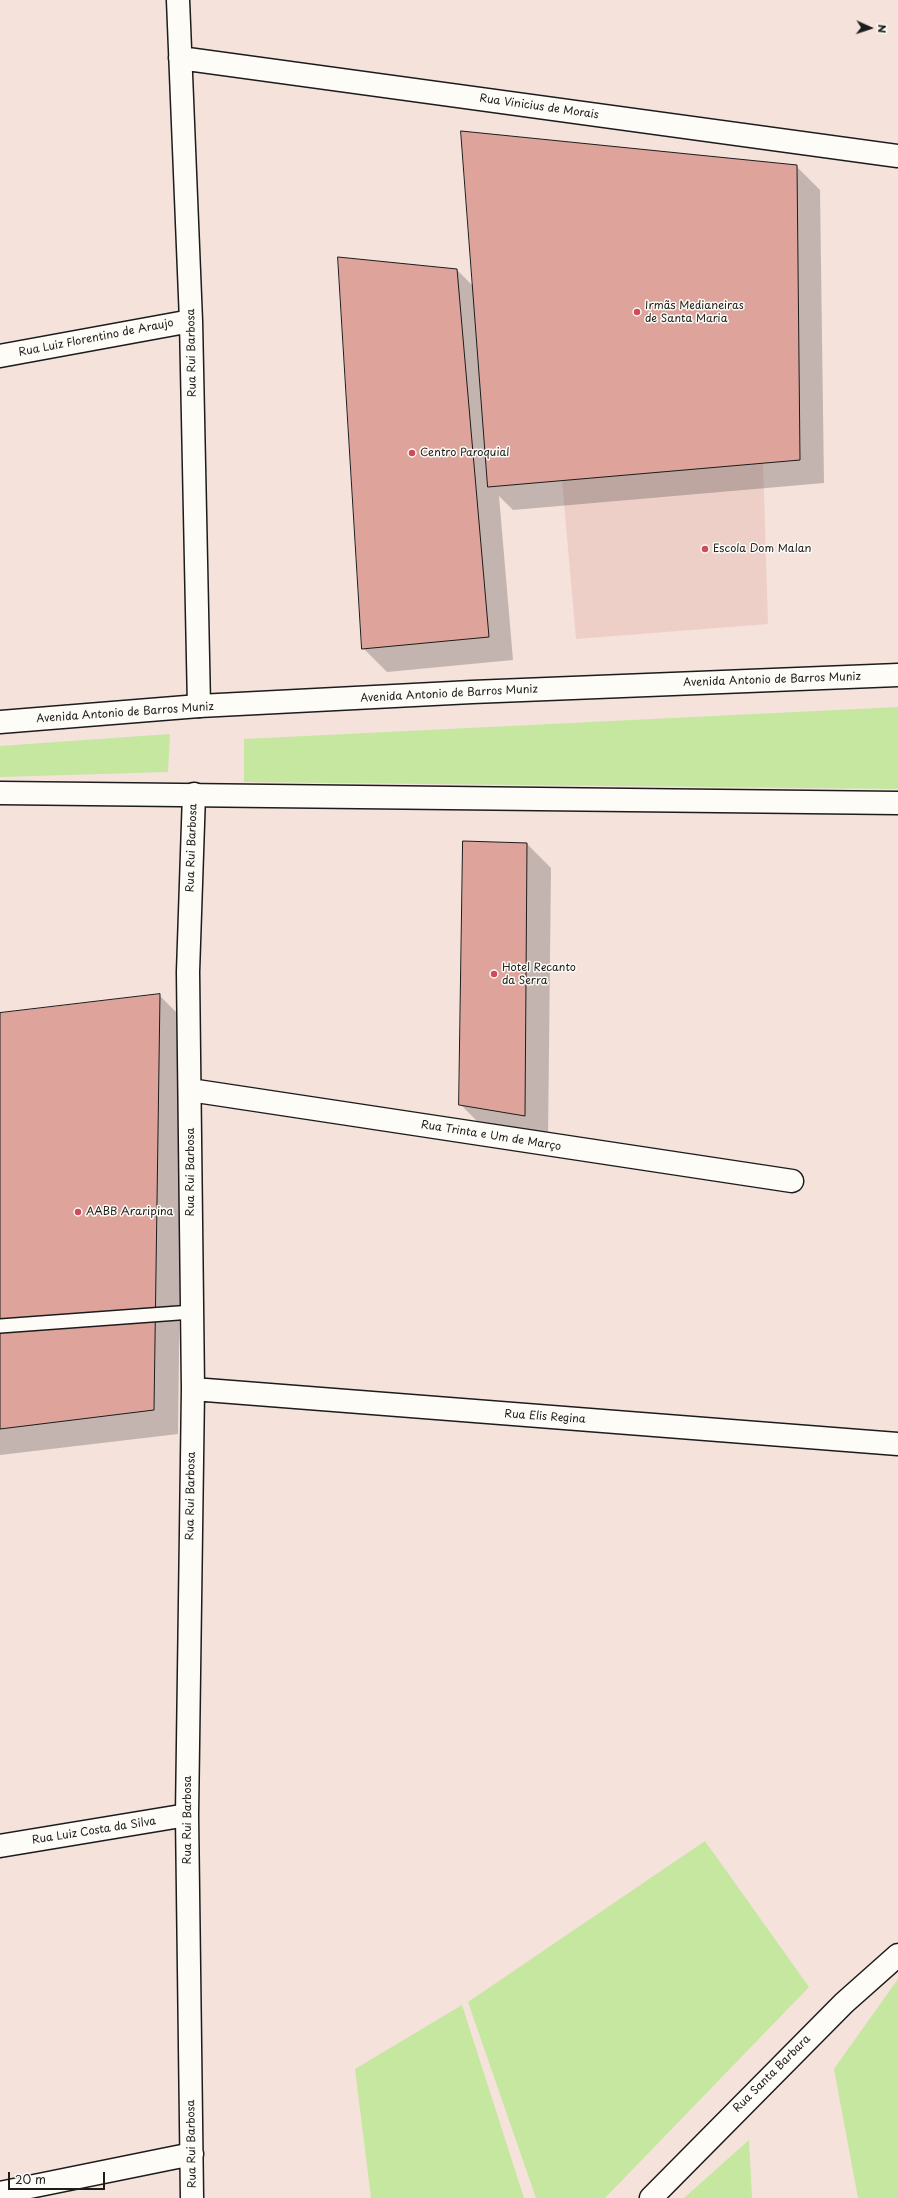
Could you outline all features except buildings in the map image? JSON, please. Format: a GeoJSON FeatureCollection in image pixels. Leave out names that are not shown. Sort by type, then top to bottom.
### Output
{"type":"FeatureCollection","features":[{"type":"Feature","properties":{"kind":"street","name":"Rua Rui Barbosa"},"geometry":{"type":"LineString","coordinates":[[178,0],[191,320],[199,706]]}},
{"type":"Feature","properties":{"kind":"street","name":"Rua Vinicius de Morais"},"geometry":{"type":"LineString","coordinates":[[180,58],[898,156]]}},
{"type":"Feature","properties":{"kind":"street","name":"Rua Luiz Florentino de Araujo"},"geometry":{"type":"LineString","coordinates":[[0,356],[191,320]]}},
{"type":"Feature","properties":{"kind":"street","name":"Avenida Antonio de Barros Muniz"},"geometry":{"type":"LineString","coordinates":[[0,722],[199,706],[480,692],[898,675]]}},
{"type":"Feature","properties":{"kind":"street"},"geometry":{"type":"LineString","coordinates":[[0,793],[898,803]]}},
{"type":"Feature","properties":{"kind":"street","name":"Rua Rui Barbosa"},"geometry":{"type":"LineString","coordinates":[[192,2198],[187,1815],[193,1389],[188,972],[194,794]]}},
{"type":"Feature","properties":{"kind":"street","name":"Rua Trinta e Um de Março"},"geometry":{"type":"LineString","coordinates":[[190,1090],[792,1182]]}},
{"type":"Feature","properties":{"kind":"street","name":"Rua Elis Regina"},"geometry":{"type":"LineString","coordinates":[[193,1389],[898,1444]]}},
{"type":"Feature","properties":{"kind":"street","name":"Rua Luiz Costa da Silva"},"geometry":{"type":"LineString","coordinates":[[0,1846],[187,1815]]}},
{"type":"Feature","properties":{"kind":"street","name":"Rua Santa Barbara"},"geometry":{"type":"LineString","coordinates":[[651,2198],[844,2003],[898,1955]]}},
{"type":"Feature","properties":{"kind":"street"},"geometry":{"type":"LineString","coordinates":[[0,2193],[192,2154]]}},
{"type":"Feature","properties":{"kind":"lane"},"geometry":{"type":"LineString","coordinates":[[0,1326],[192,1312]]}},
{"type":"Feature","properties":{"kind":"shaded area"},"geometry":{"type":"Polygon","coordinates":[[[763,462],[768,624],[576,639],[562,480],[763,462]]]}},
{"type":"Feature","properties":{"kind":"green space"},"geometry":{"type":"Polygon","coordinates":[[[898,707],[898,789],[244,782],[244,739],[898,707]]]}},
{"type":"Feature","properties":{"kind":"green space"},"geometry":{"type":"Polygon","coordinates":[[[170,734],[168,772],[0,777],[0,746],[170,734]]]}},
{"type":"Feature","properties":{"kind":"green space"},"geometry":{"type":"Polygon","coordinates":[[[705,1841],[809,1987],[605,2198],[536,2198],[468,2002],[705,1841]]]}},
{"type":"Feature","properties":{"kind":"green space"},"geometry":{"type":"Polygon","coordinates":[[[898,1979],[898,2198],[858,2198],[834,2069],[898,1979]]]}},
{"type":"Feature","properties":{"kind":"green space"},"geometry":{"type":"Polygon","coordinates":[[[462,2005],[524,2198],[371,2198],[355,2069],[462,2005]]]}},
{"type":"Feature","properties":{"kind":"green space"},"geometry":{"type":"Polygon","coordinates":[[[749,2140],[752,2198],[684,2198],[749,2140]]]}},
{"type":"Feature","properties":{"kind":"place","name":"Irmãs Medianeiras de Santa Maria"},"geometry":{"type":"Point","coordinates":[637,312]}},
{"type":"Feature","properties":{"kind":"place","name":"Centro Paroquial"},"geometry":{"type":"Point","coordinates":[412,453]}},
{"type":"Feature","properties":{"kind":"place","name":"Escola Dom Malan"},"geometry":{"type":"Point","coordinates":[705,549]}},
{"type":"Feature","properties":{"kind":"place","name":"Hotel Recanto da Serra"},"geometry":{"type":"Point","coordinates":[494,974]}},
{"type":"Feature","properties":{"kind":"place","name":"AABB Araripina"},"geometry":{"type":"Point","coordinates":[78,1212]}}]}
